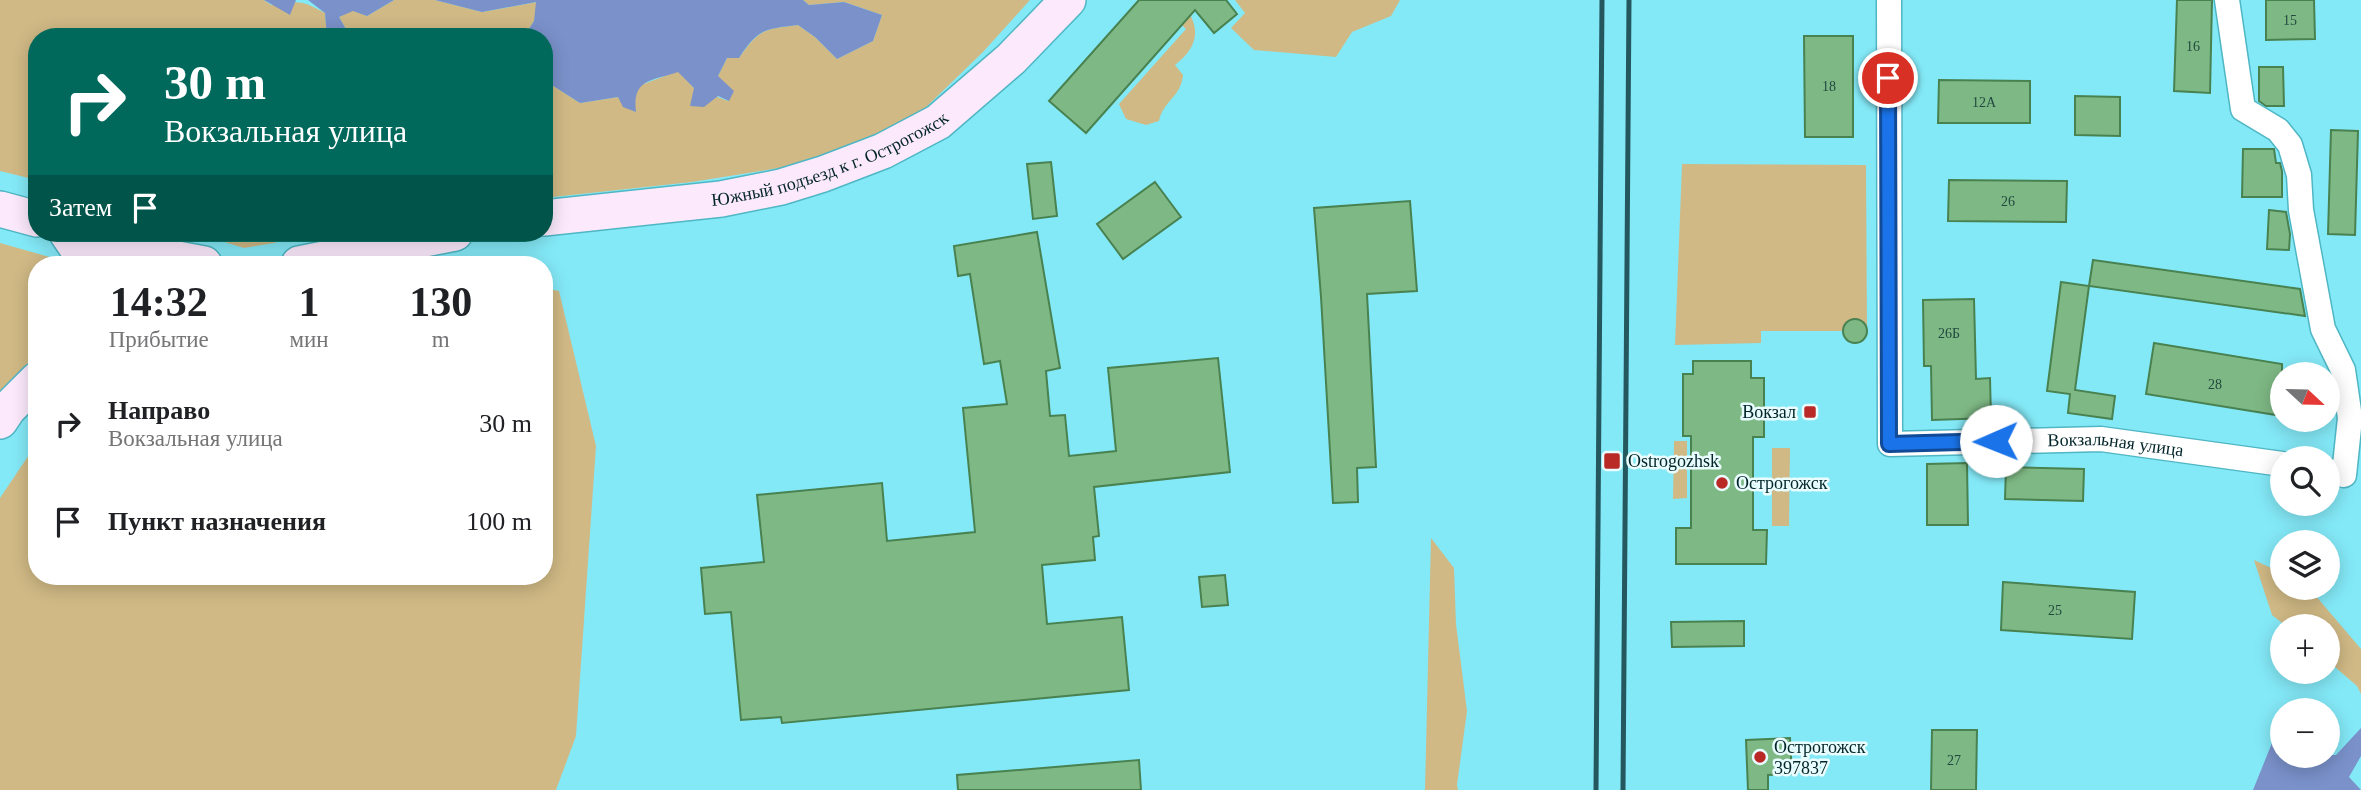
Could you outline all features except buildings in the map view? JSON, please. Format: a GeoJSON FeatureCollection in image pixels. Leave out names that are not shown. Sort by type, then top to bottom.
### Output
{"type":"FeatureCollection","features":[{"type":"Feature","properties":{"kind":"main road","name":"Южный подъезд к г. Острогожск"},"geometry":{"type":"LineString","coordinates":[[554,216],[733,196],[791,183],[883,150],[938,122],[1011,59],[1068,0]]}},
{"type":"Feature","properties":{"kind":"main road"},"geometry":{"type":"LineString","coordinates":[[0,209],[28,217]]}},
{"type":"Feature","properties":{"kind":"main road"},"geometry":{"type":"LineString","coordinates":[[118,242],[165,256]]}},
{"type":"Feature","properties":{"kind":"main road"},"geometry":{"type":"LineString","coordinates":[[339,256],[410,242]]}},
{"type":"Feature","properties":{"kind":"main road"},"geometry":{"type":"LineString","coordinates":[[0,421],[28,389]]}},
{"type":"Feature","properties":{"kind":"street","name":"Вокзальная улица"},"geometry":{"type":"LineString","coordinates":[[1889,0],[1889,444],[2101,439],[2270,462]]}},
{"type":"Feature","properties":{"kind":"street"},"geometry":{"type":"LineString","coordinates":[[2227,0],[2243,109],[2278,130],[2290,145],[2299,175],[2301,210],[2323,329],[2343,370],[2350,418],[2344,476]]}},
{"type":"Feature","properties":{"kind":"shaded area"},"geometry":{"type":"Polygon","coordinates":[[[0,0],[264,0],[271,5],[300,3],[325,13],[326,28],[28,28],[28,178],[0,171],[0,0]]]}},
{"type":"Feature","properties":{"kind":"shaded area"},"geometry":{"type":"Polygon","coordinates":[[[394,0],[435,0],[482,12],[537,2],[534,21],[530,28],[345,28],[339,17],[353,10],[367,16],[394,0]]]}},
{"type":"Feature","properties":{"kind":"shaded area"},"geometry":{"type":"Polygon","coordinates":[[[803,0],[1030,0],[983,52],[920,113],[866,140],[810,163],[692,182],[553,197],[553,86],[580,103],[618,97],[635,112],[634,96],[641,85],[678,71],[694,88],[728,101],[718,76],[727,58],[739,58],[763,32],[798,25],[815,37],[837,59],[873,41],[882,15],[844,2],[809,5],[803,0]]]}},
{"type":"Feature","properties":{"kind":"shaded area"},"geometry":{"type":"Polygon","coordinates":[[[1155,0],[1180,0],[1191,17],[1195,34],[1190,49],[1175,65],[1183,75],[1179,89],[1164,108],[1159,121],[1146,125],[1126,119],[1119,104],[1186,29],[1155,0]]]}},
{"type":"Feature","properties":{"kind":"shaded area"},"geometry":{"type":"Polygon","coordinates":[[[1235,0],[1400,0],[1391,16],[1352,32],[1336,57],[1254,50],[1231,28],[1245,13],[1235,0]]]}},
{"type":"Feature","properties":{"kind":"shaded area"},"geometry":{"type":"Polygon","coordinates":[[[1682,164],[1866,165],[1867,328],[1861,321],[1853,319],[1847,321],[1842,331],[1761,331],[1761,343],[1675,345],[1682,164]]]}},
{"type":"Feature","properties":{"kind":"shaded area"},"geometry":{"type":"Polygon","coordinates":[[[224,242],[277,242],[274,243],[244,248],[224,242]]]}},
{"type":"Feature","properties":{"kind":"shaded area"},"geometry":{"type":"Polygon","coordinates":[[[0,243],[46,256],[28,256],[28,363],[0,393],[0,243]]]}},
{"type":"Feature","properties":{"kind":"shaded area"},"geometry":{"type":"Polygon","coordinates":[[[553,290],[559,291],[596,446],[576,736],[556,790],[0,790],[0,498],[28,456],[28,585],[553,585],[553,290]]]}},
{"type":"Feature","properties":{"kind":"shaded area"},"geometry":{"type":"Polygon","coordinates":[[[1674,441],[1687,441],[1687,498],[1673,499],[1674,441]]]}},
{"type":"Feature","properties":{"kind":"shaded area"},"geometry":{"type":"Polygon","coordinates":[[[1772,448],[1790,448],[1789,526],[1772,526],[1772,448]]]}},
{"type":"Feature","properties":{"kind":"shaded area"},"geometry":{"type":"Polygon","coordinates":[[[1431,538],[1454,568],[1456,624],[1467,711],[1458,790],[1425,790],[1431,538]]]}},
{"type":"Feature","properties":{"kind":"shaded area"},"geometry":{"type":"Polygon","coordinates":[[[2254,560],[2270,567],[2270,600],[2319,600],[2331,614],[2272,614],[2254,560]]]}},
{"type":"Feature","properties":{"kind":"shaded area"},"geometry":{"type":"Polygon","coordinates":[[[2340,624],[2361,649],[2361,694],[2357,686],[2340,671],[2340,624]]]}},
{"type":"Feature","properties":{"kind":"water"},"geometry":{"type":"Polygon","coordinates":[[[264,0],[296,0],[290,15],[264,0]]]}},
{"type":"Feature","properties":{"kind":"water"},"geometry":{"type":"Polygon","coordinates":[[[308,0],[394,0],[367,16],[353,11],[339,17],[345,28],[326,28],[325,13],[308,0]]]}},
{"type":"Feature","properties":{"kind":"water"},"geometry":{"type":"Polygon","coordinates":[[[435,0],[803,0],[809,5],[844,2],[882,15],[873,41],[837,59],[815,37],[798,25],[763,32],[751,41],[739,58],[727,58],[718,76],[734,91],[729,101],[718,96],[704,107],[690,106],[694,88],[678,72],[652,80],[640,87],[636,112],[623,107],[618,97],[580,103],[553,86],[553,28],[530,28],[534,21],[536,2],[482,12],[435,0]]]}},
{"type":"Feature","properties":{"kind":"water"},"geometry":{"type":"Polygon","coordinates":[[[2361,728],[2361,756],[2349,777],[2361,790],[2253,790],[2270,748],[2270,768],[2340,768],[2340,751],[2361,728]]]}},
{"type":"Feature","properties":{"kind":"railway"},"geometry":{"type":"LineString","coordinates":[[1596,790],[1602,0]]}},
{"type":"Feature","properties":{"kind":"railway"},"geometry":{"type":"LineString","coordinates":[[1623,790],[1629,0]]}},
{"type":"Feature","properties":{"kind":"place","name":"Вокзал"},"geometry":{"type":"Point","coordinates":[1810,412]}},
{"type":"Feature","properties":{"kind":"place","name":"Ostrogozhsk"},"geometry":{"type":"Point","coordinates":[1612,461]}},
{"type":"Feature","properties":{"kind":"place","name":"Острогожск"},"geometry":{"type":"Point","coordinates":[1722,483]}},
{"type":"Feature","properties":{"kind":"place","name":"Острогожск 397837"},"geometry":{"type":"Point","coordinates":[1760,757]}},
{"type":"Feature","properties":{"kind":"route"},"geometry":{"type":"LineString","coordinates":[[1888,78],[1889,444],[1996,441]]}}]}
